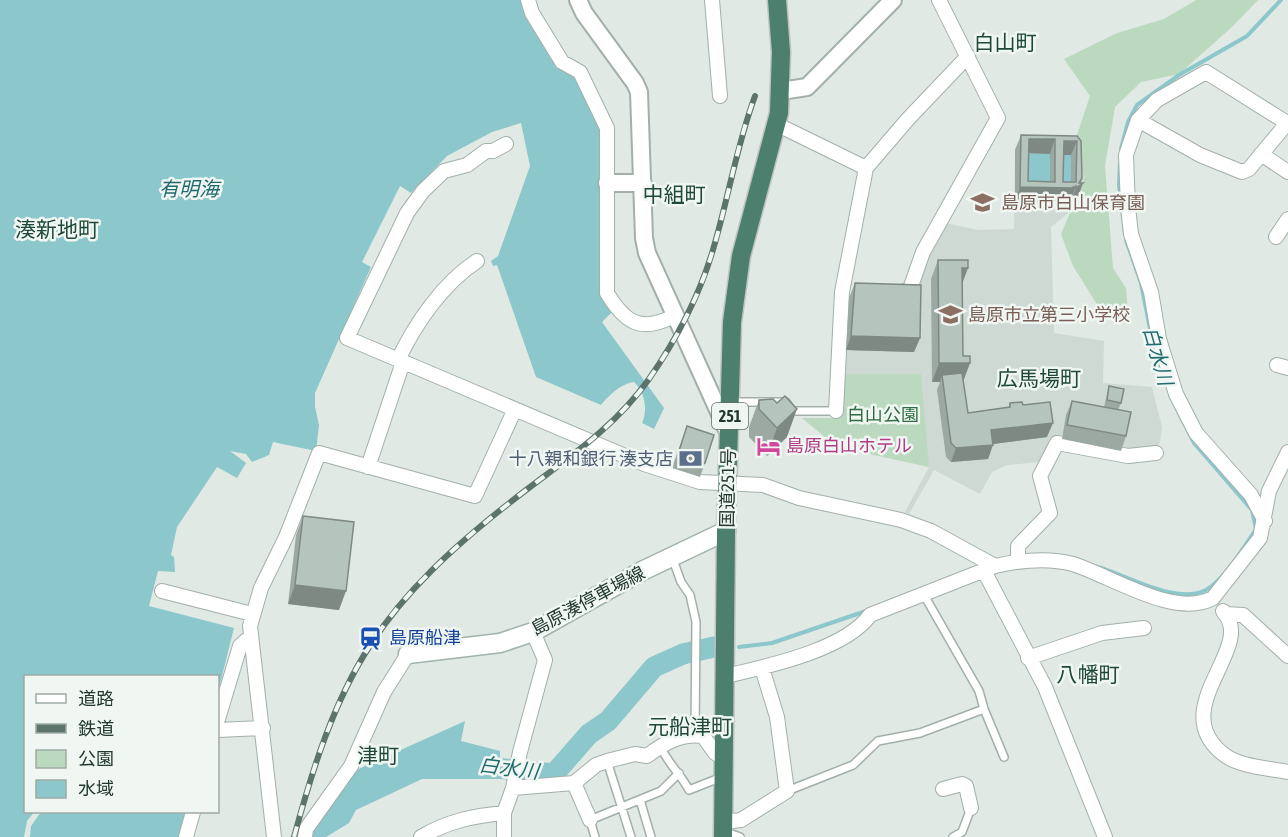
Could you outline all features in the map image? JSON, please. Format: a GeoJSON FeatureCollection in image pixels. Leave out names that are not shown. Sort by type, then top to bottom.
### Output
{"type":"FeatureCollection","features":[{"type":"Feature","properties":{"kind":"highway","name":"国道251号"},"geometry":{"type":"LineString","coordinates":[[727,832],[726,531],[732,321],[741,256],[776,124],[781,91],[777,0]]}},
{"type":"Feature","properties":{"kind":"main road","name":"島原湊停車場線"},"geometry":{"type":"LineString","coordinates":[[408,654],[500,643],[533,632],[672,557],[726,531]]}},
{"type":"Feature","properties":{"kind":"street"},"geometry":{"type":"LineString","coordinates":[[528,0],[532,13],[562,62],[580,72],[607,128],[607,293],[619,312],[636,323],[655,324],[674,316]]}},
{"type":"Feature","properties":{"kind":"street"},"geometry":{"type":"LineString","coordinates":[[579,0],[584,13],[635,83],[639,92],[647,253],[729,434]]}},
{"type":"Feature","properties":{"kind":"street"},"geometry":{"type":"LineString","coordinates":[[712,0],[720,96]]}},
{"type":"Feature","properties":{"kind":"street"},"geometry":{"type":"LineString","coordinates":[[781,91],[807,87],[893,0]]}},
{"type":"Feature","properties":{"kind":"street"},"geometry":{"type":"LineString","coordinates":[[889,293],[901,294],[910,289],[923,252],[998,118],[939,0]]}},
{"type":"Feature","properties":{"kind":"street"},"geometry":{"type":"LineString","coordinates":[[836,411],[848,292],[866,168],[908,119],[968,56]]}},
{"type":"Feature","properties":{"kind":"street"},"geometry":{"type":"LineString","coordinates":[[1138,120],[1200,155],[1237,172],[1249,168],[1288,122],[1206,72],[1157,100],[1138,120],[1126,155],[1131,234],[1149,285],[1159,339],[1176,394],[1196,433],[1251,495],[1265,520]]}},
{"type":"Feature","properties":{"kind":"street"},"geometry":{"type":"LineString","coordinates":[[776,124],[866,168]]}},
{"type":"Feature","properties":{"kind":"street"},"geometry":{"type":"LineString","coordinates":[[506,144],[493,151],[486,151],[466,165],[444,171],[423,191],[407,213],[347,338],[644,464],[700,482],[763,485],[799,498],[911,523],[990,566],[1028,658],[1045,687],[1105,837]]}},
{"type":"Feature","properties":{"kind":"street"},"geometry":{"type":"LineString","coordinates":[[1261,154],[1288,172]]}},
{"type":"Feature","properties":{"kind":"street"},"geometry":{"type":"LineString","coordinates":[[607,183],[643,183]]}},
{"type":"Feature","properties":{"kind":"street"},"geometry":{"type":"LineString","coordinates":[[1276,237],[1288,219]]}},
{"type":"Feature","properties":{"kind":"street"},"geometry":{"type":"LineString","coordinates":[[368,467],[410,335],[455,279],[477,261]]}},
{"type":"Feature","properties":{"kind":"street"},"geometry":{"type":"LineString","coordinates":[[274,837],[251,636],[252,614],[319,453],[475,496],[516,409]]}},
{"type":"Feature","properties":{"kind":"street"},"geometry":{"type":"LineString","coordinates":[[1018,561],[1018,546],[1050,513],[1040,476],[1057,443],[1128,456],[1156,453]]}},
{"type":"Feature","properties":{"kind":"street"},"geometry":{"type":"LineString","coordinates":[[726,676],[797,660],[862,627],[870,615],[924,595],[990,566],[1018,561],[1057,561],[1074,564],[1164,600],[1194,604],[1213,598],[1253,550],[1260,538],[1274,478],[1288,452]]}},
{"type":"Feature","properties":{"kind":"street"},"geometry":{"type":"LineString","coordinates":[[162,591],[252,614]]}},
{"type":"Feature","properties":{"kind":"street"},"geometry":{"type":"LineString","coordinates":[[1213,598],[1231,621],[1232,630],[1208,691],[1203,710],[1205,725],[1212,741],[1223,754],[1241,762],[1288,772]]}},
{"type":"Feature","properties":{"kind":"street"},"geometry":{"type":"LineString","coordinates":[[1225,614],[1243,615],[1288,656]]}},
{"type":"Feature","properties":{"kind":"street"},"geometry":{"type":"LineString","coordinates":[[1028,658],[1102,633],[1144,628]]}},
{"type":"Feature","properties":{"kind":"street"},"geometry":{"type":"LineString","coordinates":[[504,837],[504,813],[514,785],[520,752],[545,660],[533,632]]}},
{"type":"Feature","properties":{"kind":"street"},"geometry":{"type":"LineString","coordinates":[[219,716],[240,646],[245,638],[251,636]]}},
{"type":"Feature","properties":{"kind":"street"},"geometry":{"type":"LineString","coordinates":[[305,837],[306,829],[351,766],[384,692],[408,654]]}},
{"type":"Feature","properties":{"kind":"street"},"geometry":{"type":"LineString","coordinates":[[727,832],[741,820],[787,791],[777,717],[762,668]]}},
{"type":"Feature","properties":{"kind":"street"},"geometry":{"type":"LineString","coordinates":[[219,730],[263,728]]}},
{"type":"Feature","properties":{"kind":"street"},"geometry":{"type":"LineString","coordinates":[[514,785],[574,783],[596,765],[607,760],[634,754],[647,756],[673,739],[695,735],[706,739],[725,768]]}},
{"type":"Feature","properties":{"kind":"street"},"geometry":{"type":"LineString","coordinates":[[574,783],[590,820]]}},
{"type":"Feature","properties":{"kind":"street"},"geometry":{"type":"LineString","coordinates":[[943,789],[962,783],[966,786],[970,808]]}},
{"type":"Feature","properties":{"kind":"street"},"geometry":{"type":"LineString","coordinates":[[186,837],[193,813]]}},
{"type":"Feature","properties":{"kind":"street"},"geometry":{"type":"LineString","coordinates":[[421,837],[440,826],[465,817],[504,813]]}},
{"type":"Feature","properties":{"kind":"lane"},"geometry":{"type":"LineString","coordinates":[[730,402],[786,402],[792,411],[836,411]]}},
{"type":"Feature","properties":{"kind":"lane"},"geometry":{"type":"LineString","coordinates":[[672,557],[681,582],[690,595],[697,649],[695,735]]}},
{"type":"Feature","properties":{"kind":"lane"},"geometry":{"type":"LineString","coordinates":[[924,595],[979,691],[1004,756]]}},
{"type":"Feature","properties":{"kind":"lane"},"geometry":{"type":"LineString","coordinates":[[787,791],[853,765],[878,741],[920,733],[984,709]]}},
{"type":"Feature","properties":{"kind":"lane"},"geometry":{"type":"LineString","coordinates":[[660,746],[668,763],[679,773],[689,790],[725,768]]}},
{"type":"Feature","properties":{"kind":"lane"},"geometry":{"type":"LineString","coordinates":[[607,760],[631,837]]}},
{"type":"Feature","properties":{"kind":"lane"},"geometry":{"type":"LineString","coordinates":[[595,837],[590,820],[661,791],[679,773]]}},
{"type":"Feature","properties":{"kind":"lane"},"geometry":{"type":"LineString","coordinates":[[640,800],[651,837]]}},
{"type":"Feature","properties":{"kind":"lane"},"geometry":{"type":"LineString","coordinates":[[953,837],[962,832],[970,808]]}},
{"type":"Feature","properties":{"kind":"shaded area","name":"島原市立第三小学校"},"geometry":{"type":"Polygon","coordinates":[[[1078,147],[1088,180],[1077,206],[1051,227],[1054,333],[1104,341],[1103,383],[1152,387],[1162,427],[1160,442],[1157,447],[1143,453],[1054,440],[1040,462],[1007,465],[992,472],[980,494],[934,470],[909,514],[905,512],[929,467],[842,374],[847,296],[908,298],[913,294],[945,223],[978,230],[1014,229],[1015,148],[1078,147]]]}},
{"type":"Feature","properties":{"kind":"green space"},"geometry":{"type":"Polygon","coordinates":[[[1196,0],[1258,0],[1232,27],[1179,74],[1141,82],[1115,107],[1105,166],[1113,268],[1126,288],[1128,313],[1103,314],[1073,266],[1061,234],[1085,178],[1074,144],[1090,96],[1064,59],[1117,33],[1164,19],[1196,0]]]}},
{"type":"Feature","properties":{"kind":"green space","name":"白山公園"},"geometry":{"type":"Polygon","coordinates":[[[842,374],[921,374],[929,467],[837,447],[802,418],[839,418],[842,374]]]}},
{"type":"Feature","properties":{"kind":"water","name":"有明海"},"geometry":{"type":"Polygon","coordinates":[[[0,0],[523,0],[529,19],[557,68],[576,75],[606,131],[612,312],[602,322],[664,408],[654,429],[642,423],[645,413],[644,401],[641,391],[634,382],[620,387],[601,405],[536,377],[497,265],[493,266],[491,261],[498,256],[530,166],[521,123],[492,132],[447,156],[411,193],[400,186],[362,262],[371,267],[315,393],[319,425],[316,451],[273,442],[269,455],[252,462],[246,454],[230,451],[246,463],[237,478],[217,467],[177,527],[171,555],[174,557],[175,572],[158,571],[149,606],[234,628],[219,688],[219,675],[24,675],[24,813],[33,813],[27,821],[24,837],[0,837],[0,0]]]}},
{"type":"Feature","properties":{"kind":"water"},"geometry":{"type":"Polygon","coordinates":[[[1023,153],[1050,154],[1050,196],[1023,196],[1023,153]]]}},
{"type":"Feature","properties":{"kind":"water"},"geometry":{"type":"Polygon","coordinates":[[[1059,155],[1071,155],[1071,197],[1058,197],[1059,155]]]}},
{"type":"Feature","properties":{"kind":"water"},"geometry":{"type":"Polygon","coordinates":[[[465,721],[461,741],[500,751],[500,762],[509,763],[512,767],[512,777],[505,777],[505,779],[422,779],[356,810],[349,823],[326,837],[309,837],[315,821],[352,772],[465,721]]]}},
{"type":"Feature","properties":{"kind":"water"},"geometry":{"type":"Polygon","coordinates":[[[40,813],[186,813],[179,837],[30,837],[31,826],[40,813]]]}},
{"type":"Feature","properties":{"kind":"building"},"geometry":{"type":"Polygon","coordinates":[[[1021,135],[1077,136],[1081,141],[1082,178],[1079,183],[1083,183],[1076,188],[1076,186],[1071,188],[1020,187],[1021,135]],[[1029,139],[1028,181],[1055,182],[1055,139],[1029,139]],[[1064,141],[1063,182],[1076,182],[1077,141],[1064,141]]]}},
{"type":"Feature","properties":{"kind":"building"},"geometry":{"type":"Polygon","coordinates":[[[938,260],[968,260],[968,268],[962,268],[963,356],[970,356],[970,363],[939,363],[938,260]]]}},
{"type":"Feature","properties":{"kind":"building"},"geometry":{"type":"Polygon","coordinates":[[[855,283],[921,285],[920,338],[851,336],[855,283]]]}},
{"type":"Feature","properties":{"kind":"building"},"geometry":{"type":"Polygon","coordinates":[[[962,373],[968,413],[1010,407],[1010,403],[1022,402],[1023,405],[1050,402],[1053,423],[991,430],[993,445],[956,448],[951,443],[942,375],[962,373]]]}},
{"type":"Feature","properties":{"kind":"building"},"geometry":{"type":"Polygon","coordinates":[[[1109,386],[1124,389],[1121,403],[1107,400],[1109,386]]]}},
{"type":"Feature","properties":{"kind":"building"},"geometry":{"type":"Polygon","coordinates":[[[785,396],[797,409],[777,428],[759,409],[759,400],[773,399],[777,403],[785,396]]]}},
{"type":"Feature","properties":{"kind":"building"},"geometry":{"type":"Polygon","coordinates":[[[1072,401],[1131,412],[1126,436],[1067,425],[1072,401]]]}},
{"type":"Feature","properties":{"kind":"building"},"geometry":{"type":"Polygon","coordinates":[[[687,426],[714,435],[705,463],[678,454],[687,426]]]}},
{"type":"Feature","properties":{"kind":"building"},"geometry":{"type":"Polygon","coordinates":[[[303,516],[354,522],[346,591],[295,585],[303,516]]]}},
{"type":"Feature","properties":{"kind":"waterway","name":"白水川"},"geometry":{"type":"LineString","coordinates":[[1121,149],[1128,122],[1137,105],[1179,75],[1247,36],[1281,0]]}},
{"type":"Feature","properties":{"kind":"waterway","name":"白水川"},"geometry":{"type":"LineString","coordinates":[[1120,163],[1119,185],[1125,233]]}},
{"type":"Feature","properties":{"kind":"waterway","name":"白水川"},"geometry":{"type":"LineString","coordinates":[[1126,240],[1141,283],[1153,344],[1165,380]]}},
{"type":"Feature","properties":{"kind":"waterway","name":"白水川"},"geometry":{"type":"LineString","coordinates":[[1094,566],[1150,587],[1180,594],[1194,594],[1206,590],[1220,578],[1234,562],[1256,529],[1252,510],[1194,443],[1170,395]]}},
{"type":"Feature","properties":{"kind":"waterway","name":"白水川"},"geometry":{"type":"LineString","coordinates":[[739,647],[772,643],[866,611]]}},
{"type":"Feature","properties":{"kind":"waterway","name":"白水川"},"geometry":{"type":"LineString","coordinates":[[496,768],[554,774],[589,734],[608,721],[654,667],[683,654],[714,647]]}},
{"type":"Feature","properties":{"kind":"railway"},"geometry":{"type":"LineString","coordinates":[[294,837],[316,762],[345,689],[385,624],[415,588],[449,554],[503,508],[581,448],[617,416],[634,399],[668,349],[693,303],[706,270],[755,96]]}},
{"type":"Feature","properties":{"kind":"place","name":"島原市白山保育園"},"geometry":{"type":"Point","coordinates":[983,203]}},
{"type":"Feature","properties":{"kind":"place","name":"島原市立第三小学校"},"geometry":{"type":"Point","coordinates":[950,315]}},
{"type":"Feature","properties":{"kind":"place","name":"島原白山ホテル"},"geometry":{"type":"Point","coordinates":[768,446]}},
{"type":"Feature","properties":{"kind":"place","name":"十八親和銀行 湊支店"},"geometry":{"type":"Point","coordinates":[691,459]}},
{"type":"Feature","properties":{"kind":"place","name":"島原船津"},"geometry":{"type":"Point","coordinates":[371,638]}},
{"type":"Feature","properties":{"kind":"district","name":"白山町"},"geometry":{"type":"Point","coordinates":[1005,43]}},
{"type":"Feature","properties":{"kind":"district","name":"中組町"},"geometry":{"type":"Point","coordinates":[674,195]}},
{"type":"Feature","properties":{"kind":"district","name":"湊新地町"},"geometry":{"type":"Point","coordinates":[57,230]}},
{"type":"Feature","properties":{"kind":"district","name":"広馬場町"},"geometry":{"type":"Point","coordinates":[1039,379]}},
{"type":"Feature","properties":{"kind":"district","name":"八幡町"},"geometry":{"type":"Point","coordinates":[1088,675]}},
{"type":"Feature","properties":{"kind":"district","name":"元船津町"},"geometry":{"type":"Point","coordinates":[690,727]}},
{"type":"Feature","properties":{"kind":"district","name":"津町"},"geometry":{"type":"Point","coordinates":[378,756]}}]}
